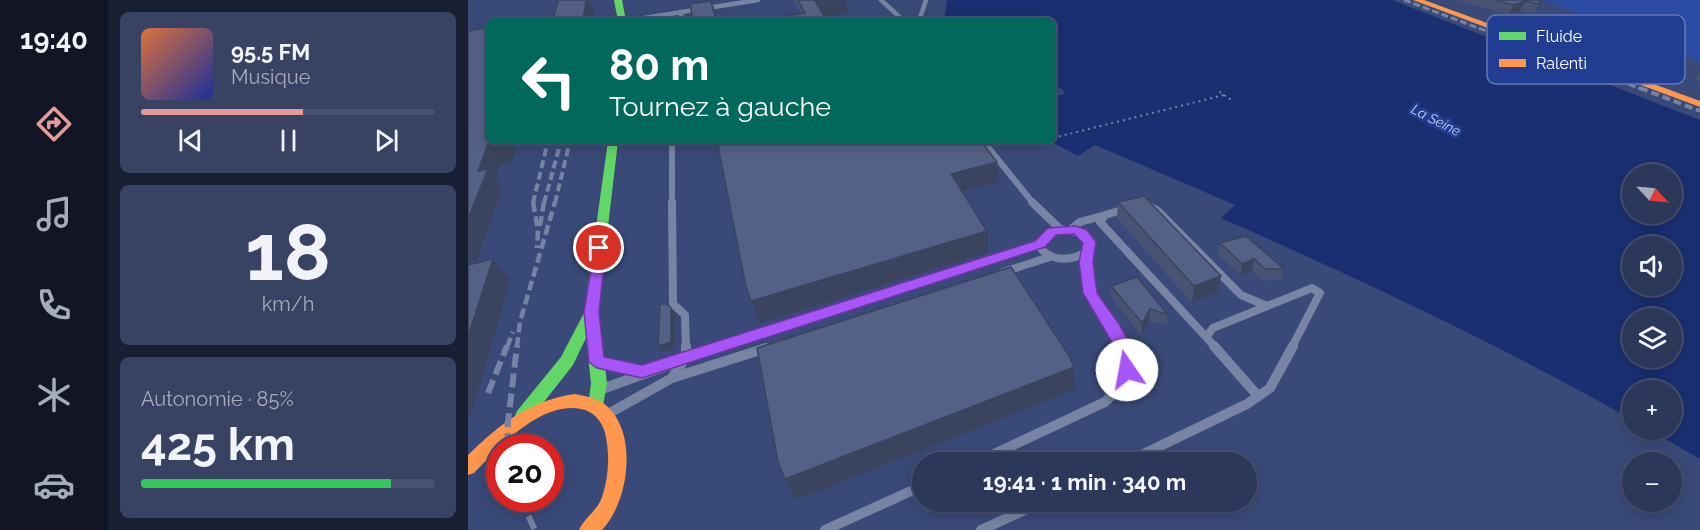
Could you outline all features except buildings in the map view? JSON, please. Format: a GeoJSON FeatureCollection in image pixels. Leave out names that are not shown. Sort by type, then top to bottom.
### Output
{"type":"FeatureCollection","features":[{"type":"Feature","properties":{"kind":"main road"},"geometry":{"type":"LineString","coordinates":[[618,0],[622,18]]}},
{"type":"Feature","properties":{"kind":"main road"},"geometry":{"type":"LineString","coordinates":[[1417,0],[1487,26]]}},
{"type":"Feature","properties":{"kind":"main road"},"geometry":{"type":"LineString","coordinates":[[1646,84],[1700,104]]}},
{"type":"Feature","properties":{"kind":"main road"},"geometry":{"type":"LineString","coordinates":[[601,410],[591,312],[613,144]]}},
{"type":"Feature","properties":{"kind":"main road"},"geometry":{"type":"LineString","coordinates":[[515,425],[567,361],[591,312]]}},
{"type":"Feature","properties":{"kind":"main road"},"geometry":{"type":"LineString","coordinates":[[468,467],[493,441],[515,425],[554,404],[577,402],[601,410],[610,418],[620,459],[606,510],[589,530]]}},
{"type":"Feature","properties":{"kind":"lane"},"geometry":{"type":"LineString","coordinates":[[642,18],[758,0]]}},
{"type":"Feature","properties":{"kind":"lane"},"geometry":{"type":"LineString","coordinates":[[881,0],[901,18]]}},
{"type":"Feature","properties":{"kind":"lane"},"geometry":{"type":"LineString","coordinates":[[920,18],[926,0]]}},
{"type":"Feature","properties":{"kind":"lane"},"geometry":{"type":"LineString","coordinates":[[680,12],[682,18]]}},
{"type":"Feature","properties":{"kind":"lane"},"geometry":{"type":"LineString","coordinates":[[672,144],[673,304],[685,315],[686,357],[672,378]]}},
{"type":"Feature","properties":{"kind":"lane"},"geometry":{"type":"LineString","coordinates":[[985,144],[1043,215],[1060,229]]}},
{"type":"Feature","properties":{"kind":"lane"},"geometry":{"type":"LineString","coordinates":[[1071,229],[1080,222],[1139,205],[1158,211],[1241,295],[1252,302],[1268,306]]}},
{"type":"Feature","properties":{"kind":"lane"},"geometry":{"type":"LineString","coordinates":[[1105,215],[1100,222],[1258,396]]}},
{"type":"Feature","properties":{"kind":"lane"},"geometry":{"type":"LineString","coordinates":[[998,452],[1105,402],[1125,382],[1129,358],[1090,293],[1087,237],[1071,229],[1060,229],[1047,234],[1041,244],[1041,249],[1050,257]]}},
{"type":"Feature","properties":{"kind":"lane"},"geometry":{"type":"LineString","coordinates":[[598,391],[642,372],[686,357],[1041,244]]}},
{"type":"Feature","properties":{"kind":"lane"},"geometry":{"type":"LineString","coordinates":[[995,275],[1050,257],[1074,259],[1087,250]]}},
{"type":"Feature","properties":{"kind":"lane"},"geometry":{"type":"LineString","coordinates":[[1148,452],[1247,404],[1270,388],[1320,293],[1312,288],[1213,328],[1206,338]]}},
{"type":"Feature","properties":{"kind":"lane"},"geometry":{"type":"LineString","coordinates":[[601,410],[672,378],[772,346]]}},
{"type":"Feature","properties":{"kind":"lane"},"geometry":{"type":"LineString","coordinates":[[597,362],[642,372]]}},
{"type":"Feature","properties":{"kind":"lane"},"geometry":{"type":"LineString","coordinates":[[825,530],[912,491]]}},
{"type":"Feature","properties":{"kind":"lane"},"geometry":{"type":"LineString","coordinates":[[981,530],[1020,512]]}},
{"type":"Feature","properties":{"kind":"path"},"geometry":{"type":"LineString","coordinates":[[1216,89],[1233,101]]}},
{"type":"Feature","properties":{"kind":"path"},"geometry":{"type":"LineString","coordinates":[[1056,137],[1224,95]]}},
{"type":"Feature","properties":{"kind":"shaded area"},"geometry":{"type":"Polygon","coordinates":[[[1544,0],[1700,0],[1700,62],[1685,56],[1685,15],[1582,15],[1544,0]]]}},
{"type":"Feature","properties":{"kind":"water","name":"La Seine"},"geometry":{"type":"Polygon","coordinates":[[[947,0],[1392,0],[1487,37],[1487,84],[1608,84],[1700,120],[1700,459],[1667,440],[1682,440],[1682,380],[1622,380],[1622,414],[1531,365],[1429,314],[1221,218],[1235,205],[1095,145],[1078,156],[1056,144],[1056,96],[1065,94],[1061,88],[1056,89],[1056,18],[944,18],[947,0]]]}},
{"type":"Feature","properties":{"kind":"railway"},"geometry":{"type":"LineString","coordinates":[[1404,0],[1487,31]]}},
{"type":"Feature","properties":{"kind":"railway"},"geometry":{"type":"LineString","coordinates":[[1628,84],[1644,90]]}},
{"type":"Feature","properties":{"kind":"railway"},"geometry":{"type":"LineString","coordinates":[[1640,88],[1700,111]]}},
{"type":"Feature","properties":{"kind":"railway"},"geometry":{"type":"LineString","coordinates":[[533,203],[547,144]]}},
{"type":"Feature","properties":{"kind":"railway"},"geometry":{"type":"LineString","coordinates":[[544,203],[560,144]]}},
{"type":"Feature","properties":{"kind":"railway"},"geometry":{"type":"LineString","coordinates":[[555,203],[569,144]]}},
{"type":"Feature","properties":{"kind":"railway"},"geometry":{"type":"LineString","coordinates":[[540,226],[544,202]]}},
{"type":"Feature","properties":{"kind":"railway"},"geometry":{"type":"LineString","coordinates":[[517,347],[520,322],[555,202]]}},
{"type":"Feature","properties":{"kind":"railway"},"geometry":{"type":"LineString","coordinates":[[533,203],[538,230],[537,248]]}},
{"type":"Feature","properties":{"kind":"railway"},"geometry":{"type":"LineString","coordinates":[[507,347],[513,332]]}},
{"type":"Feature","properties":{"kind":"railway"},"geometry":{"type":"LineString","coordinates":[[488,393],[507,346]]}},
{"type":"Feature","properties":{"kind":"railway"},"geometry":{"type":"LineString","coordinates":[[507,434],[517,346]]}},
{"type":"Feature","properties":{"kind":"railway"},"geometry":{"type":"LineString","coordinates":[[527,512],[535,530]]}},
{"type":"Feature","properties":{"kind":"traffic: fast"},"geometry":{"type":"LineString","coordinates":[[618,0],[621,18]]}},
{"type":"Feature","properties":{"kind":"traffic: fast"},"geometry":{"type":"LineString","coordinates":[[596,406],[599,383],[591,312],[613,144]]}},
{"type":"Feature","properties":{"kind":"traffic: fast"},"geometry":{"type":"LineString","coordinates":[[523,416],[567,361],[591,313]]}},
{"type":"Feature","properties":{"kind":"traffic: slow"},"geometry":{"type":"LineString","coordinates":[[1417,0],[1487,26]]}},
{"type":"Feature","properties":{"kind":"traffic: slow"},"geometry":{"type":"LineString","coordinates":[[1646,84],[1700,104]]}},
{"type":"Feature","properties":{"kind":"traffic: slow"},"geometry":{"type":"LineString","coordinates":[[468,467],[490,445],[529,415],[559,403],[575,401],[592,404],[604,413],[612,427],[617,461],[616,479],[607,509],[589,530]]}},
{"type":"Feature","properties":{"kind":"route"},"geometry":{"type":"LineString","coordinates":[[599,248],[591,312],[597,362],[642,372],[1041,244],[1042,239],[1053,231],[1076,230],[1083,233],[1089,242],[1086,262],[1090,293],[1129,358],[1127,370]]}}]}
